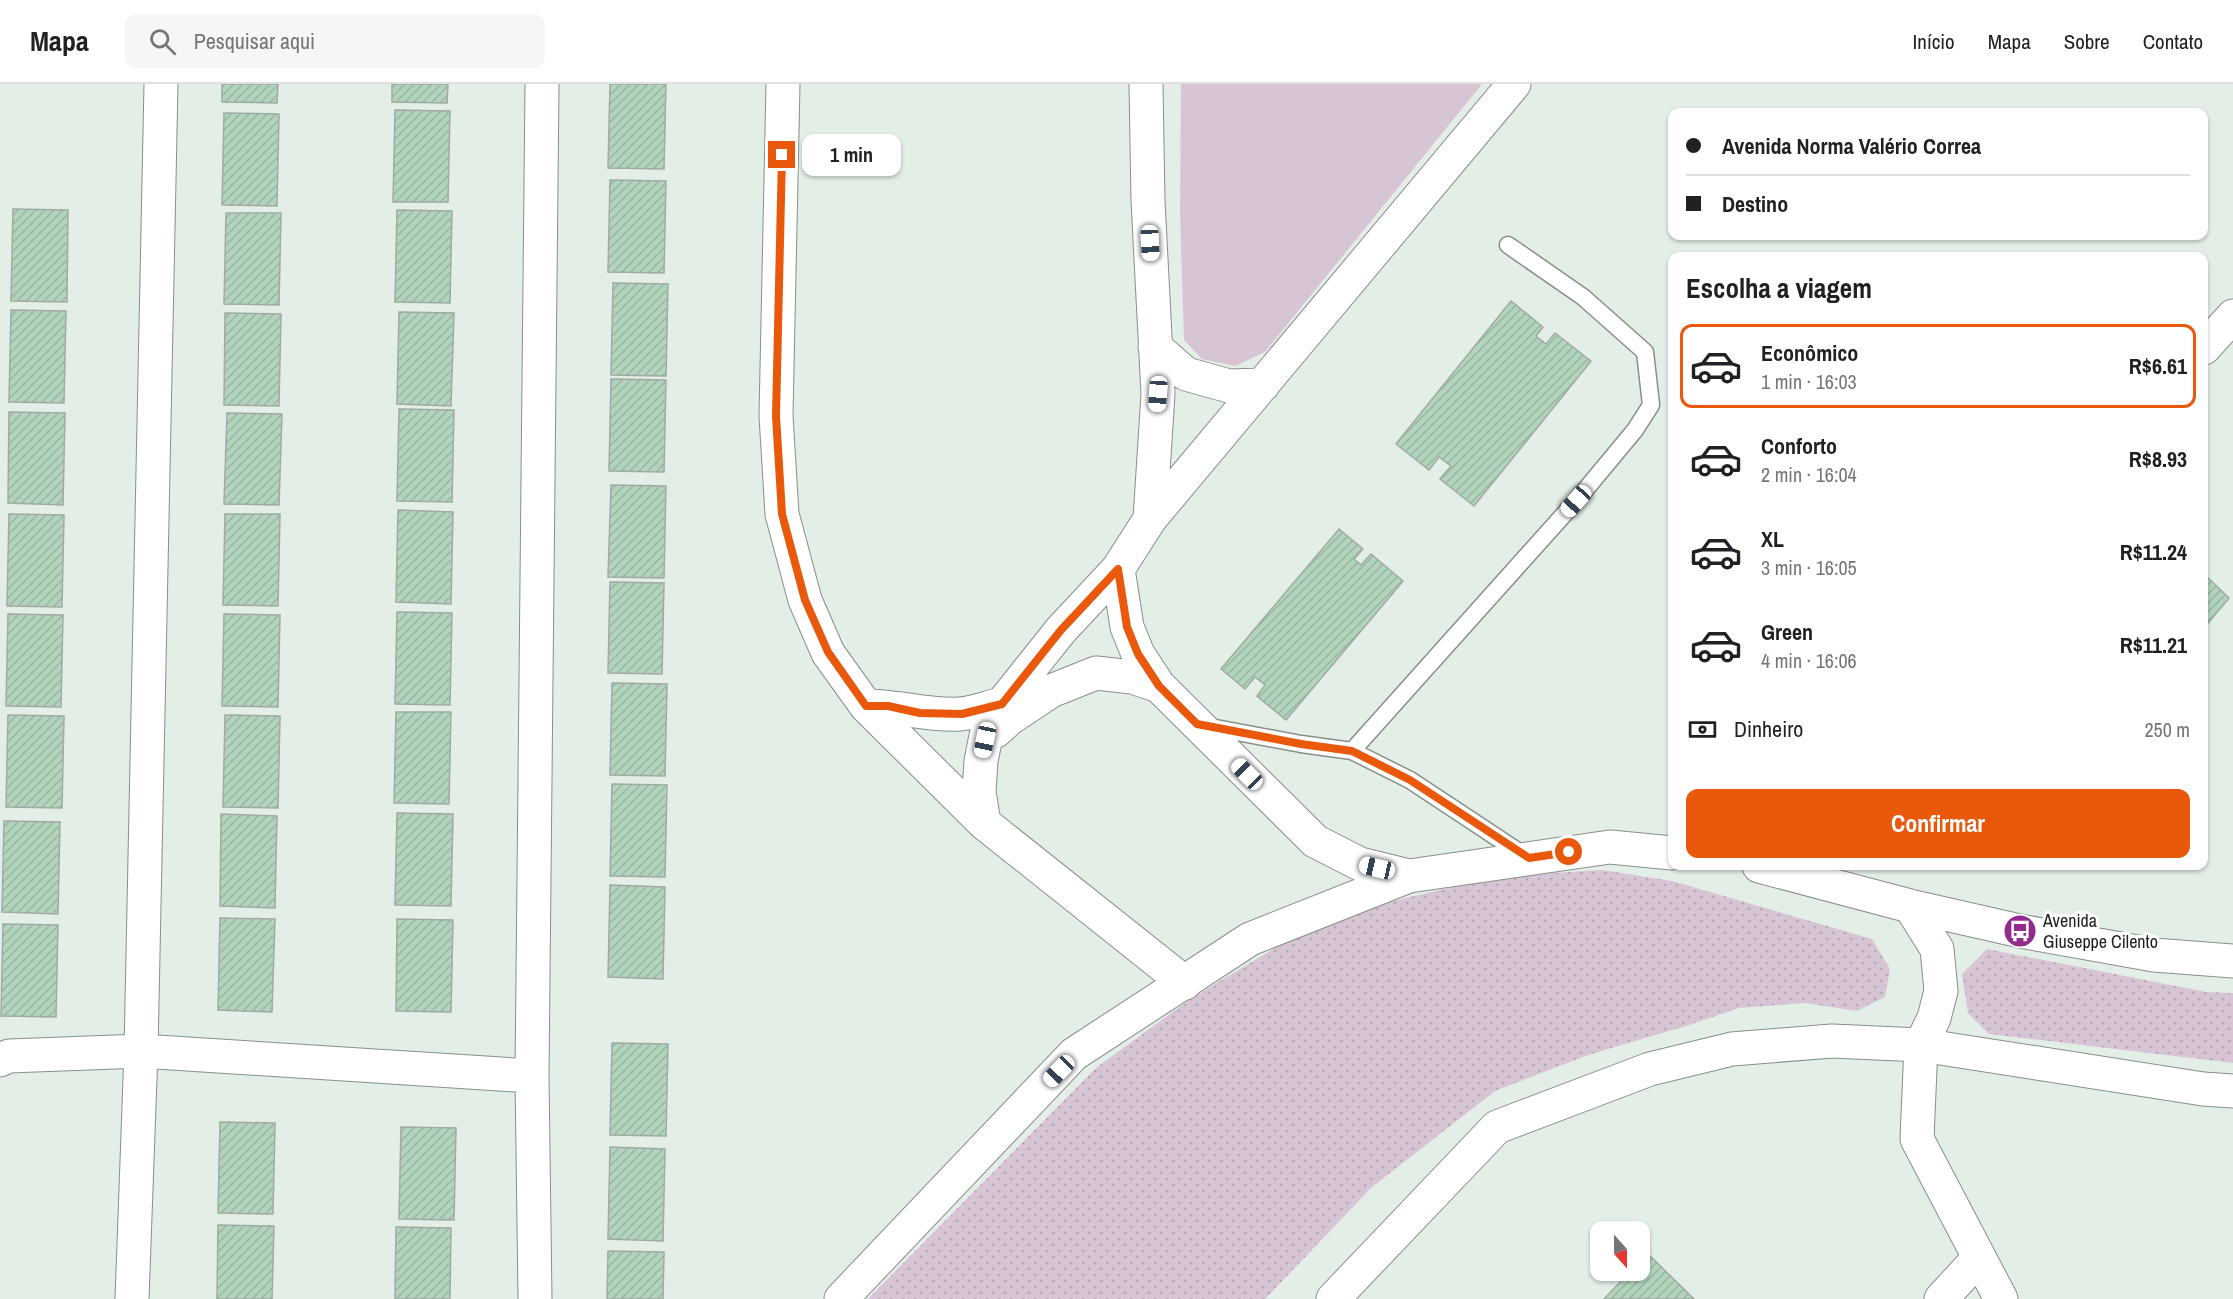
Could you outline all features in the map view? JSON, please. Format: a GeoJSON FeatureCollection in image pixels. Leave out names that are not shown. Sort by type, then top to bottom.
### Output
{"type":"FeatureCollection","features":[{"type":"Feature","properties":{"kind":"street"},"geometry":{"type":"LineString","coordinates":[[132,1299],[141,1051],[160,84]]}},
{"type":"Feature","properties":{"kind":"street"},"geometry":{"type":"LineString","coordinates":[[535,1299],[532,1076],[542,84]]}},
{"type":"Feature","properties":{"kind":"street"},"geometry":{"type":"LineString","coordinates":[[783,84],[776,416],[782,514],[805,600],[828,652],[866,706],[984,823],[1185,982]]}},
{"type":"Feature","properties":{"kind":"street"},"geometry":{"type":"LineString","coordinates":[[1146,84],[1148,201],[1158,394],[1150,519]]}},
{"type":"Feature","properties":{"kind":"street"},"geometry":{"type":"LineString","coordinates":[[984,823],[979,792],[981,761],[987,731],[1002,704],[1061,630],[1118,569],[1150,519],[1514,84]]}},
{"type":"Feature","properties":{"kind":"street"},"geometry":{"type":"LineString","coordinates":[[2208,344],[2233,316]]}},
{"type":"Feature","properties":{"kind":"street"},"geometry":{"type":"LineString","coordinates":[[1155,347],[1186,374],[1229,386],[1263,385]]}},
{"type":"Feature","properties":{"kind":"street"},"geometry":{"type":"LineString","coordinates":[[1118,569],[1127,627],[1138,654],[1159,686],[1315,841],[1360,864],[1409,876]]}},
{"type":"Feature","properties":{"kind":"street"},"geometry":{"type":"LineString","coordinates":[[985,740],[1008,719],[1051,691],[1096,673],[1132,678],[1159,686]]}},
{"type":"Feature","properties":{"kind":"street"},"geometry":{"type":"LineString","coordinates":[[866,706],[888,706],[920,713],[962,714],[1002,704]]}},
{"type":"Feature","properties":{"kind":"street"},"geometry":{"type":"LineString","coordinates":[[841,1299],[1074,1054],[1250,939],[1409,876],[1610,847],[1668,853]]}},
{"type":"Feature","properties":{"kind":"street"},"geometry":{"type":"LineString","coordinates":[[1774,870],[1910,906],[2020,931],[2154,955],[2233,961]]}},
{"type":"Feature","properties":{"kind":"street"},"geometry":{"type":"LineString","coordinates":[[1910,906],[1937,949],[1941,991],[1934,1018],[1921,1046],[1917,1139],[2001,1299]]}},
{"type":"Feature","properties":{"kind":"street"},"geometry":{"type":"LineString","coordinates":[[1333,1299],[1497,1127],[1650,1069],[1732,1049],[1832,1041],[1921,1046],[2203,1089],[2233,1091]]}},
{"type":"Feature","properties":{"kind":"street"},"geometry":{"type":"LineString","coordinates":[[0,1060],[9,1056],[141,1051],[532,1076]]}},
{"type":"Feature","properties":{"kind":"street"},"geometry":{"type":"LineString","coordinates":[[1941,1299],[1978,1259]]}},
{"type":"Feature","properties":{"kind":"lane"},"geometry":{"type":"LineString","coordinates":[[1352,751],[1576,501],[1635,430],[1651,405],[1644,352],[1583,297],[1508,246]]}},
{"type":"Feature","properties":{"kind":"lane"},"geometry":{"type":"LineString","coordinates":[[1197,724],[1301,744],[1352,751],[1410,780],[1529,858]]}},
{"type":"Feature","properties":{"kind":"shaded area"},"geometry":{"type":"Polygon","coordinates":[[[1181,84],[1482,84],[1265,352],[1235,366],[1202,359],[1184,340],[1180,214],[1181,84]]]}},
{"type":"Feature","properties":{"kind":"shaded area"},"geometry":{"type":"Polygon","coordinates":[[[1603,870],[1672,881],[1872,939],[1890,969],[1885,997],[1857,1011],[1805,1003],[1739,1008],[1588,1055],[1495,1091],[1372,1187],[1265,1299],[868,1299],[1096,1068],[1192,998],[1290,939],[1393,901],[1501,876],[1603,870]]]}},
{"type":"Feature","properties":{"kind":"shaded area"},"geometry":{"type":"Polygon","coordinates":[[[1987,949],[2206,992],[2233,993],[2233,1063],[1989,1034],[1968,1013],[1962,974],[1987,949]]]}},
{"type":"Feature","properties":{"kind":"building"},"geometry":{"type":"Polygon","coordinates":[[[222,84],[278,84],[277,103],[222,102],[222,84]]]}},
{"type":"Feature","properties":{"kind":"building"},"geometry":{"type":"Polygon","coordinates":[[[392,84],[448,84],[447,103],[392,102],[392,84]]]}},
{"type":"Feature","properties":{"kind":"building"},"geometry":{"type":"Polygon","coordinates":[[[610,84],[666,84],[664,169],[608,168],[610,84]]]}},
{"type":"Feature","properties":{"kind":"building"},"geometry":{"type":"Polygon","coordinates":[[[395,110],[450,111],[448,202],[393,202],[395,110]]]}},
{"type":"Feature","properties":{"kind":"building"},"geometry":{"type":"Polygon","coordinates":[[[224,113],[279,114],[277,206],[222,205],[224,113]]]}},
{"type":"Feature","properties":{"kind":"building"},"geometry":{"type":"Polygon","coordinates":[[[610,180],[666,181],[664,273],[608,272],[610,180]]]}},
{"type":"Feature","properties":{"kind":"building"},"geometry":{"type":"Polygon","coordinates":[[[13,209],[68,210],[67,302],[11,301],[13,209]]]}},
{"type":"Feature","properties":{"kind":"building"},"geometry":{"type":"Polygon","coordinates":[[[397,210],[452,211],[450,303],[395,302],[397,210]]]}},
{"type":"Feature","properties":{"kind":"building"},"geometry":{"type":"Polygon","coordinates":[[[226,213],[281,213],[279,305],[224,304],[226,213]]]}},
{"type":"Feature","properties":{"kind":"building"},"geometry":{"type":"Polygon","coordinates":[[[613,283],[668,284],[666,376],[611,375],[613,283]]]}},
{"type":"Feature","properties":{"kind":"building"},"geometry":{"type":"Polygon","coordinates":[[[1511,301],[1543,327],[1536,336],[1546,344],[1555,333],[1591,361],[1474,506],[1440,479],[1451,466],[1439,457],[1429,470],[1396,444],[1511,301]]]}},
{"type":"Feature","properties":{"kind":"building"},"geometry":{"type":"Polygon","coordinates":[[[11,310],[66,311],[64,403],[9,402],[11,310]]]}},
{"type":"Feature","properties":{"kind":"building"},"geometry":{"type":"Polygon","coordinates":[[[399,312],[454,313],[451,406],[397,404],[399,312]]]}},
{"type":"Feature","properties":{"kind":"building"},"geometry":{"type":"Polygon","coordinates":[[[225,313],[281,314],[279,406],[224,405],[225,313]]]}},
{"type":"Feature","properties":{"kind":"building"},"geometry":{"type":"Polygon","coordinates":[[[611,379],[666,380],[664,472],[609,471],[611,379]]]}},
{"type":"Feature","properties":{"kind":"building"},"geometry":{"type":"Polygon","coordinates":[[[399,409],[454,410],[452,502],[397,501],[399,409]]]}},
{"type":"Feature","properties":{"kind":"building"},"geometry":{"type":"Polygon","coordinates":[[[9,412],[65,413],[63,505],[8,503],[9,412]]]}},
{"type":"Feature","properties":{"kind":"building"},"geometry":{"type":"Polygon","coordinates":[[[227,413],[282,414],[279,505],[224,504],[227,413]]]}},
{"type":"Feature","properties":{"kind":"building"},"geometry":{"type":"Polygon","coordinates":[[[611,485],[666,486],[664,578],[608,577],[611,485]]]}},
{"type":"Feature","properties":{"kind":"building"},"geometry":{"type":"Polygon","coordinates":[[[398,510],[453,512],[451,604],[396,602],[398,510]]]}},
{"type":"Feature","properties":{"kind":"building"},"geometry":{"type":"Polygon","coordinates":[[[9,514],[64,515],[62,607],[7,606],[9,514]]]}},
{"type":"Feature","properties":{"kind":"building"},"geometry":{"type":"Polygon","coordinates":[[[225,514],[280,514],[278,606],[223,605],[225,514]]]}},
{"type":"Feature","properties":{"kind":"building"},"geometry":{"type":"Polygon","coordinates":[[[1339,529],[1363,549],[1354,559],[1361,565],[1371,554],[1403,581],[1286,720],[1257,696],[1265,685],[1255,677],[1245,689],[1221,669],[1339,529]]]}},
{"type":"Feature","properties":{"kind":"building"},"geometry":{"type":"Polygon","coordinates":[[[2208,578],[2229,598],[2208,623],[2208,578]]]}},
{"type":"Feature","properties":{"kind":"building"},"geometry":{"type":"Polygon","coordinates":[[[610,582],[664,583],[662,674],[608,673],[610,582]]]}},
{"type":"Feature","properties":{"kind":"building"},"geometry":{"type":"Polygon","coordinates":[[[397,612],[452,613],[450,705],[395,704],[397,612]]]}},
{"type":"Feature","properties":{"kind":"building"},"geometry":{"type":"Polygon","coordinates":[[[8,614],[63,615],[61,707],[6,706],[8,614]]]}},
{"type":"Feature","properties":{"kind":"building"},"geometry":{"type":"Polygon","coordinates":[[[224,614],[280,615],[278,707],[222,706],[224,614]]]}},
{"type":"Feature","properties":{"kind":"building"},"geometry":{"type":"Polygon","coordinates":[[[612,683],[667,684],[665,776],[610,775],[612,683]]]}},
{"type":"Feature","properties":{"kind":"building"},"geometry":{"type":"Polygon","coordinates":[[[396,712],[451,712],[449,804],[394,803],[396,712]]]}},
{"type":"Feature","properties":{"kind":"building"},"geometry":{"type":"Polygon","coordinates":[[[8,715],[64,716],[62,808],[6,807],[8,715]]]}},
{"type":"Feature","properties":{"kind":"building"},"geometry":{"type":"Polygon","coordinates":[[[225,715],[280,716],[278,808],[223,807],[225,715]]]}},
{"type":"Feature","properties":{"kind":"building"},"geometry":{"type":"Polygon","coordinates":[[[612,784],[667,785],[665,877],[610,876],[612,784]]]}},
{"type":"Feature","properties":{"kind":"building"},"geometry":{"type":"Polygon","coordinates":[[[397,813],[453,814],[451,906],[395,905],[397,813]]]}},
{"type":"Feature","properties":{"kind":"building"},"geometry":{"type":"Polygon","coordinates":[[[221,814],[277,816],[275,908],[220,906],[221,814]]]}},
{"type":"Feature","properties":{"kind":"building"},"geometry":{"type":"Polygon","coordinates":[[[4,821],[60,822],[58,914],[2,912],[4,821]]]}},
{"type":"Feature","properties":{"kind":"building"},"geometry":{"type":"Polygon","coordinates":[[[610,885],[665,887],[663,979],[608,977],[610,885]]]}},
{"type":"Feature","properties":{"kind":"building"},"geometry":{"type":"Polygon","coordinates":[[[220,918],[275,919],[272,1012],[218,1010],[220,918]]]}},
{"type":"Feature","properties":{"kind":"building"},"geometry":{"type":"Polygon","coordinates":[[[397,919],[453,920],[451,1012],[396,1011],[397,919]]]}},
{"type":"Feature","properties":{"kind":"building"},"geometry":{"type":"Polygon","coordinates":[[[3,924],[58,925],[56,1017],[1,1016],[3,924]]]}},
{"type":"Feature","properties":{"kind":"building"},"geometry":{"type":"Polygon","coordinates":[[[612,1043],[668,1044],[666,1136],[610,1135],[612,1043]]]}},
{"type":"Feature","properties":{"kind":"building"},"geometry":{"type":"Polygon","coordinates":[[[220,1122],[275,1123],[273,1214],[218,1213],[220,1122]]]}},
{"type":"Feature","properties":{"kind":"building"},"geometry":{"type":"Polygon","coordinates":[[[401,1127],[456,1128],[454,1220],[399,1219],[401,1127]]]}},
{"type":"Feature","properties":{"kind":"building"},"geometry":{"type":"Polygon","coordinates":[[[610,1147],[665,1149],[663,1241],[608,1239],[610,1147]]]}},
{"type":"Feature","properties":{"kind":"building"},"geometry":{"type":"Polygon","coordinates":[[[218,1225],[274,1226],[272,1299],[217,1299],[218,1225]]]}},
{"type":"Feature","properties":{"kind":"building"},"geometry":{"type":"Polygon","coordinates":[[[396,1227],[451,1228],[450,1299],[395,1299],[396,1227]]]}},
{"type":"Feature","properties":{"kind":"building"},"geometry":{"type":"Polygon","coordinates":[[[608,1251],[664,1252],[663,1299],[607,1299],[608,1251]]]}},
{"type":"Feature","properties":{"kind":"building"},"geometry":{"type":"Polygon","coordinates":[[[1650,1256],[1694,1299],[1604,1299],[1621,1281],[1650,1281],[1650,1256]]]}},
{"type":"Feature","properties":{"kind":"place","name":"Avenida Giuseppe Cilento"},"geometry":{"type":"Point","coordinates":[2020,931]}},
{"type":"Feature","properties":{"kind":"route"},"geometry":{"type":"LineString","coordinates":[[782,155],[776,416],[782,514],[805,600],[828,652],[866,706],[888,706],[920,713],[962,714],[1002,704],[1061,630],[1118,569],[1127,627],[1138,654],[1159,686],[1197,724],[1301,744],[1352,751],[1410,780],[1529,858],[1569,852]]}}]}
